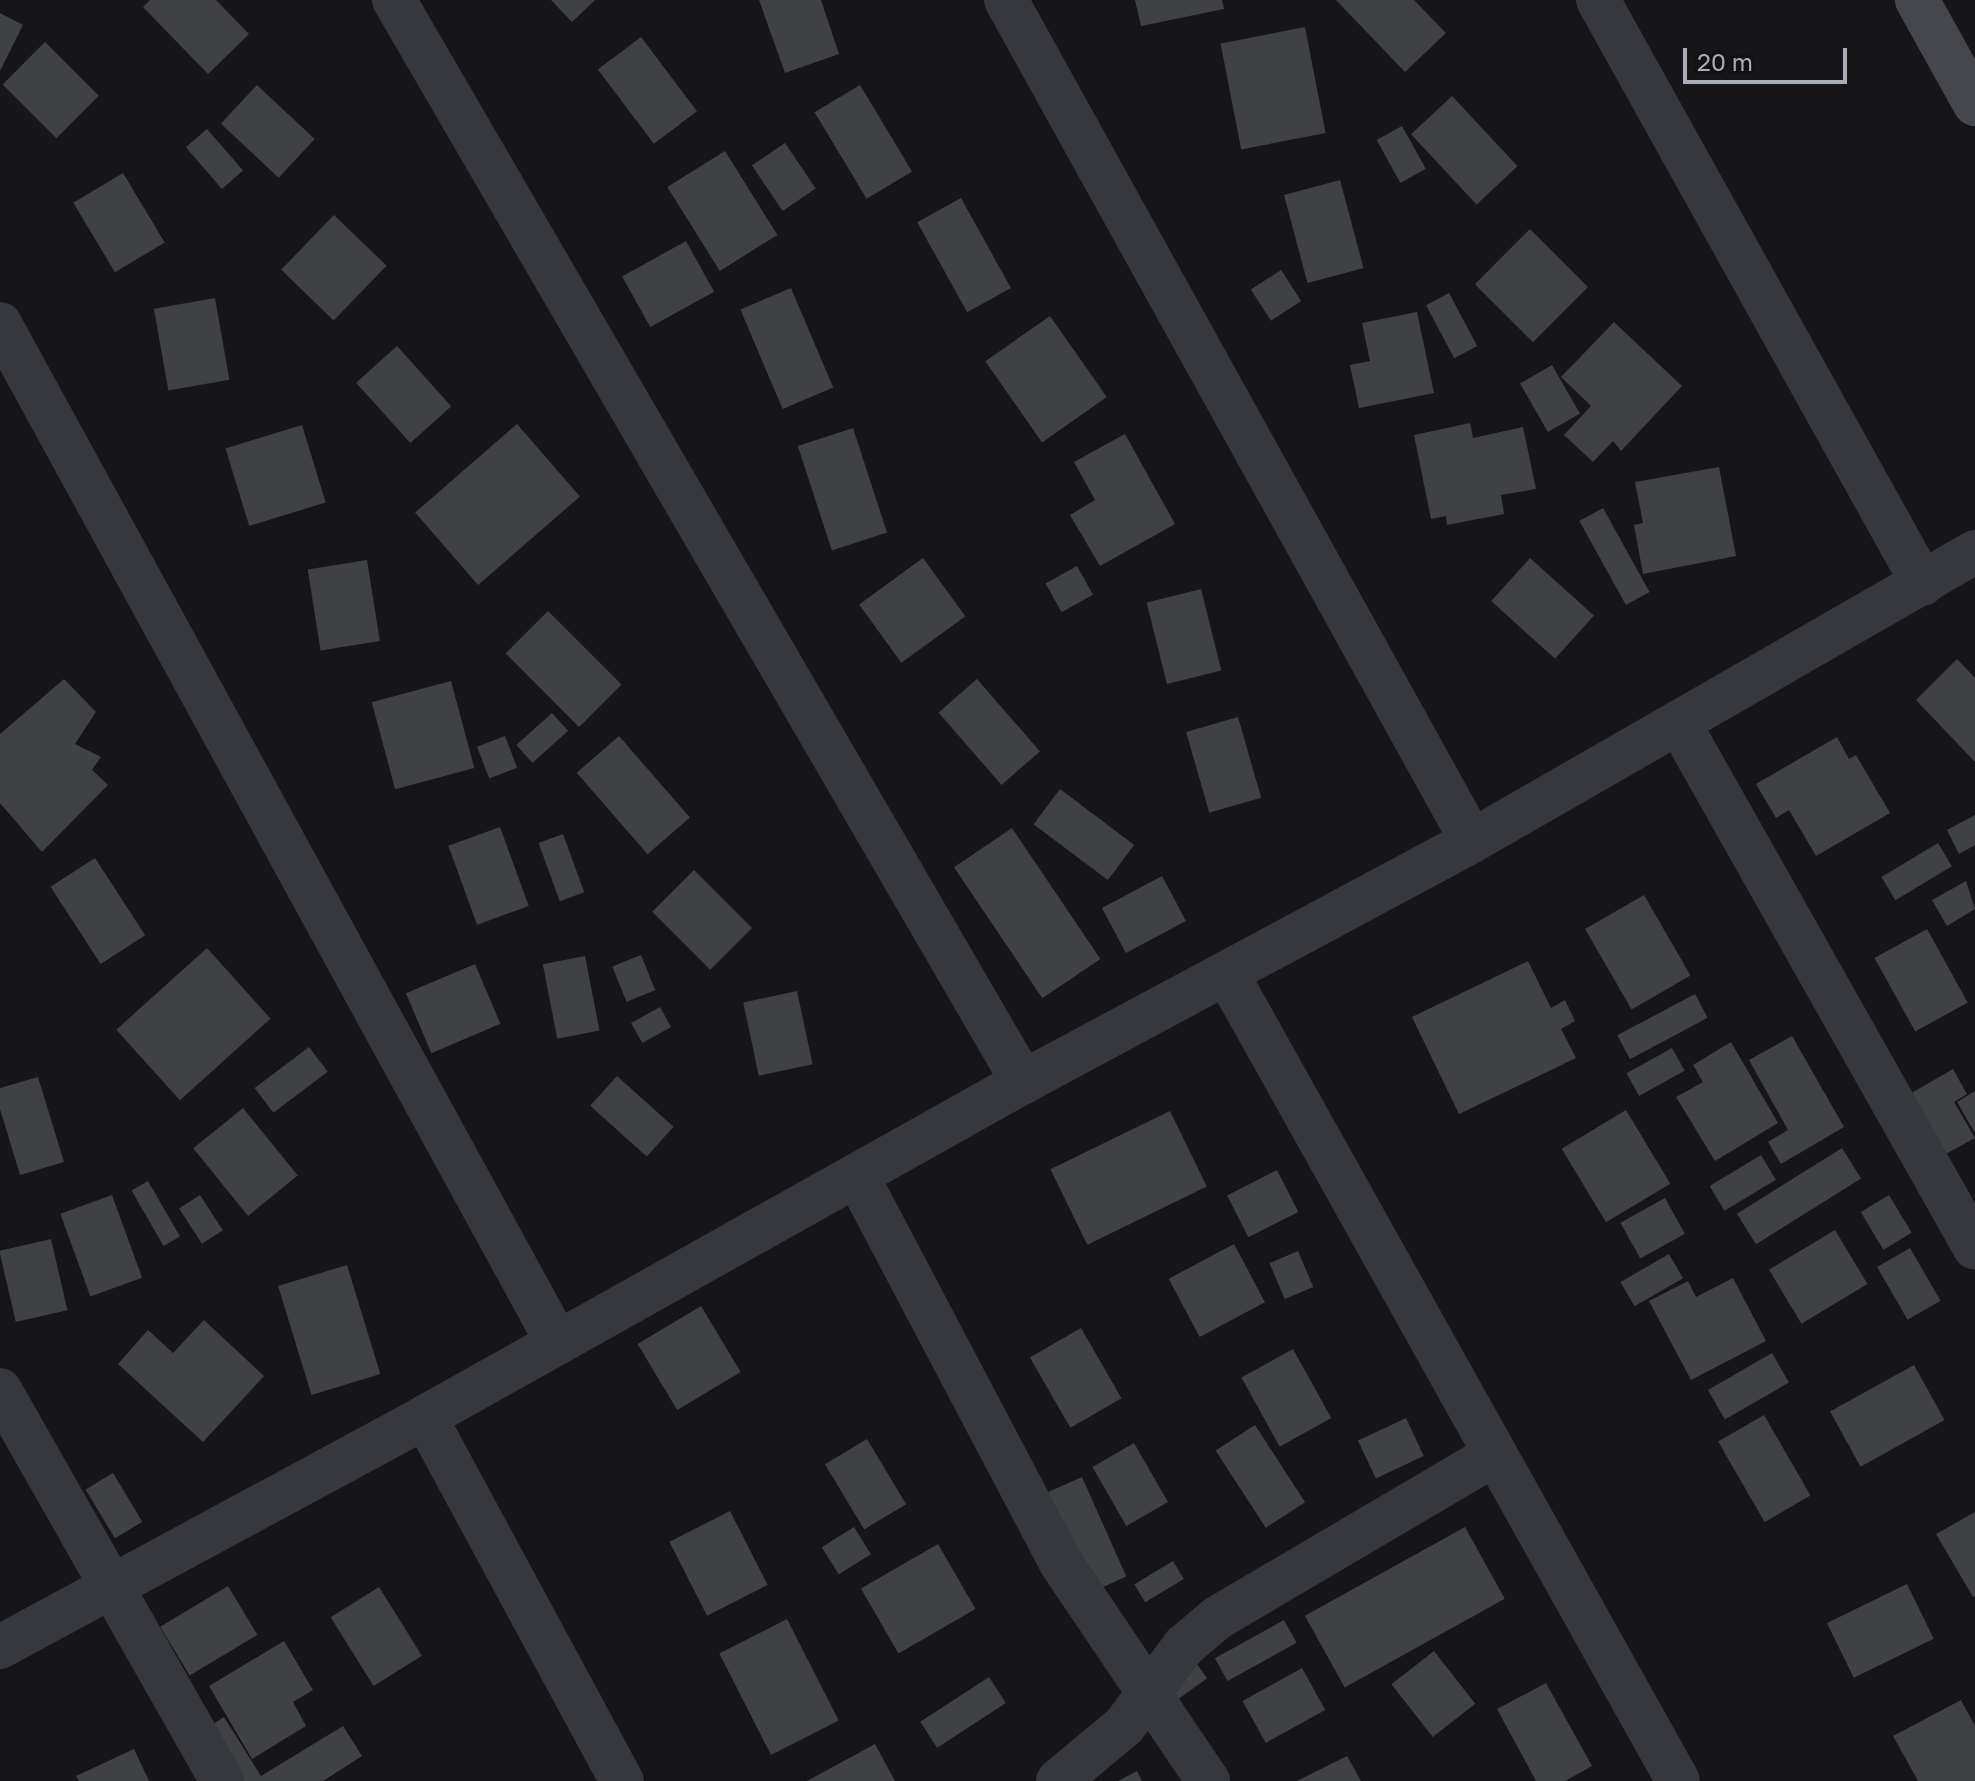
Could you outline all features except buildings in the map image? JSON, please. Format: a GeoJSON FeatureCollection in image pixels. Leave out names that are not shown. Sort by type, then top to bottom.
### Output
{"type":"FeatureCollection","features":[{"type":"Feature","properties":{"kind":"street"},"geometry":{"type":"LineString","coordinates":[[394,0],[1023,1082]]}},
{"type":"Feature","properties":{"kind":"street"},"geometry":{"type":"LineString","coordinates":[[1006,0],[1472,841]]}},
{"type":"Feature","properties":{"kind":"street"},"geometry":{"type":"LineString","coordinates":[[1598,0],[1923,584]]}},
{"type":"Feature","properties":{"kind":"street"},"geometry":{"type":"LineString","coordinates":[[1917,0],[1975,104]]}},
{"type":"Feature","properties":{"kind":"street"},"geometry":{"type":"LineString","coordinates":[[0,324],[557,1342]]}},
{"type":"Feature","properties":{"kind":"street"},"geometry":{"type":"LineString","coordinates":[[0,1647],[425,1417],[1023,1082],[1472,841],[1680,725],[1975,552]]}},
{"type":"Feature","properties":{"kind":"street"},"geometry":{"type":"LineString","coordinates":[[1680,725],[1975,1248]]}},
{"type":"Feature","properties":{"kind":"street"},"geometry":{"type":"LineString","coordinates":[[1227,974],[1492,1456],[1678,1781]]}},
{"type":"Feature","properties":{"kind":"street"},"geometry":{"type":"LineString","coordinates":[[857,1176],[1061,1563],[1208,1781]]}},
{"type":"Feature","properties":{"kind":"street"},"geometry":{"type":"LineString","coordinates":[[0,1390],[222,1781]]}},
{"type":"Feature","properties":{"kind":"street"},"geometry":{"type":"LineString","coordinates":[[425,1417],[622,1781]]}},
{"type":"Feature","properties":{"kind":"street"},"geometry":{"type":"LineString","coordinates":[[1058,1781],[1124,1726],[1184,1646],[1217,1618],[1492,1456]]}}]}
